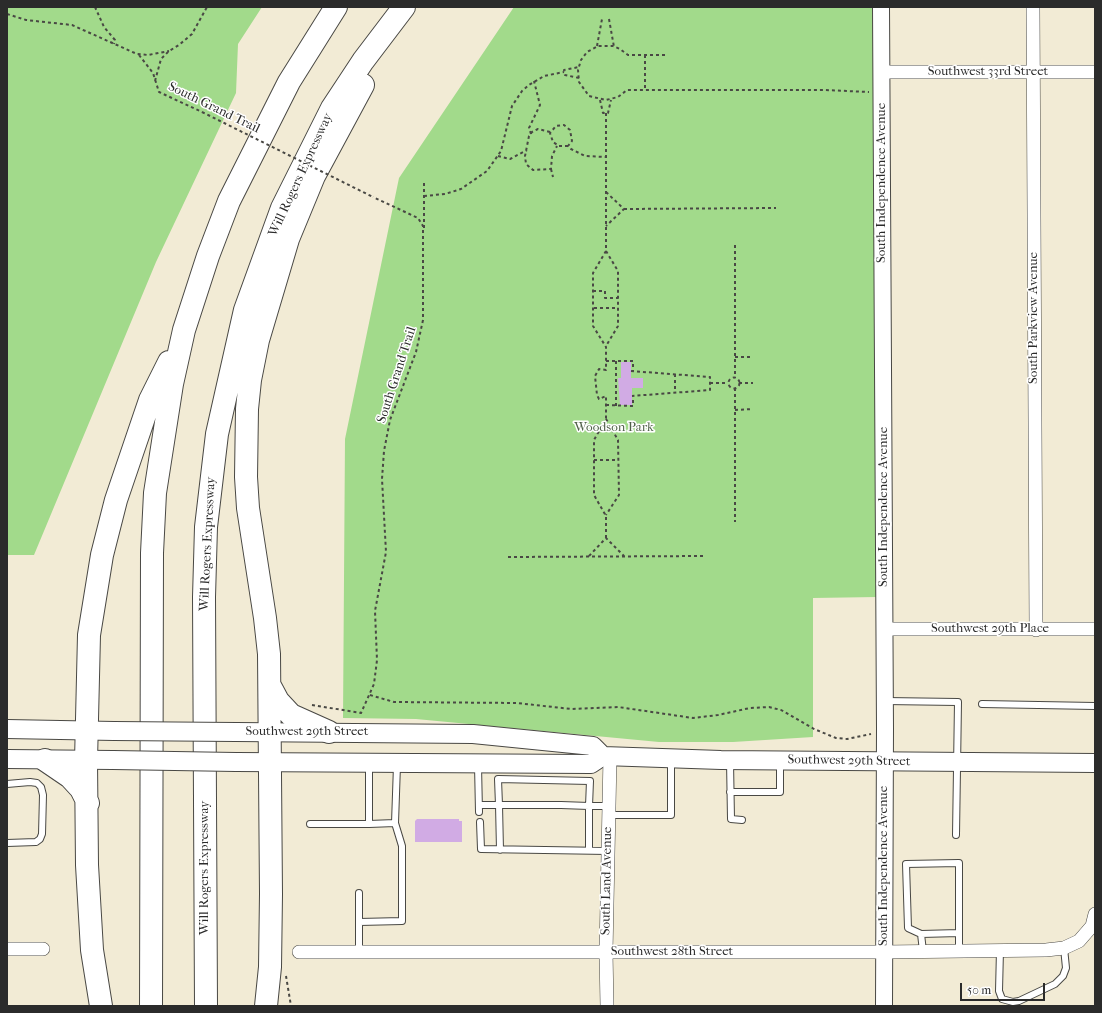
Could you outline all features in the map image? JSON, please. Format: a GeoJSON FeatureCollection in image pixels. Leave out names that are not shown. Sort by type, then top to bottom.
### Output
{"type":"FeatureCollection","features":[{"type":"Feature","properties":{"kind":"highway"},"geometry":{"type":"LineString","coordinates":[[151,1006],[152,553],[155,493],[163,436],[184,330],[208,256],[229,201],[289,82],[336,7]]}},
{"type":"Feature","properties":{"kind":"highway","name":"Will Rogers Expressway"},"geometry":{"type":"LineString","coordinates":[[206,1006],[204,597],[206,527],[217,434],[246,310],[282,208],[332,108],[363,61],[404,7]]}},
{"type":"Feature","properties":{"kind":"highway"},"geometry":{"type":"LineString","coordinates":[[266,1006],[270,967],[271,894],[270,686],[265,618],[252,542],[246,484],[247,409],[251,373],[264,317],[288,239],[314,176],[407,7]]}},
{"type":"Feature","properties":{"kind":"highway"},"geometry":{"type":"LineString","coordinates":[[100,1006],[92,950],[89,911],[86,761],[89,635],[102,555],[116,500],[150,400],[184,330]]}},
{"type":"Feature","properties":{"kind":"highway"},"geometry":{"type":"LineString","coordinates":[[270,686],[278,701],[291,715],[329,732]]}},
{"type":"Feature","properties":{"kind":"highway"},"geometry":{"type":"LineString","coordinates":[[45,760],[70,777],[81,789],[88,803]]}},
{"type":"Feature","properties":{"kind":"main road","name":"Southwest 29th Street"},"geometry":{"type":"LineString","coordinates":[[7,729],[446,733],[488,735],[593,746],[606,756]]}},
{"type":"Feature","properties":{"kind":"main road","name":"Southwest 29th Street"},"geometry":{"type":"LineString","coordinates":[[7,759],[86,761],[591,764],[606,756],[730,760],[1095,762]]}},
{"type":"Feature","properties":{"kind":"street","name":"South Independence Avenue"},"geometry":{"type":"LineString","coordinates":[[881,7],[885,702],[884,1006]]}},
{"type":"Feature","properties":{"kind":"street","name":"South Parkview Avenue"},"geometry":{"type":"LineString","coordinates":[[1033,7],[1036,630]]}},
{"type":"Feature","properties":{"kind":"street","name":"Southwest 33rd Street"},"geometry":{"type":"LineString","coordinates":[[882,72],[1095,72]]}},
{"type":"Feature","properties":{"kind":"street","name":"Southwest 29th Place"},"geometry":{"type":"LineString","coordinates":[[884,629],[1095,629]]}},
{"type":"Feature","properties":{"kind":"street","name":"South Land Avenue"},"geometry":{"type":"LineString","coordinates":[[606,756],[609,810],[606,952],[607,1006]]}},
{"type":"Feature","properties":{"kind":"street"},"geometry":{"type":"LineString","coordinates":[[1064,948],[1079,941],[1092,926],[1095,914]]}},
{"type":"Feature","properties":{"kind":"street","name":"Southwest 28th Street"},"geometry":{"type":"LineString","coordinates":[[299,952],[884,952],[1046,950],[1064,948]]}},
{"type":"Feature","properties":{"kind":"street"},"geometry":{"type":"LineString","coordinates":[[7,949],[43,949]]}},
{"type":"Feature","properties":{"kind":"lane"},"geometry":{"type":"LineString","coordinates":[[885,702],[958,702],[956,835]]}},
{"type":"Feature","properties":{"kind":"lane"},"geometry":{"type":"LineString","coordinates":[[982,704],[1095,706]]}},
{"type":"Feature","properties":{"kind":"lane"},"geometry":{"type":"LineString","coordinates":[[479,805],[499,805],[521,802],[561,802],[609,810],[671,815],[671,759]]}},
{"type":"Feature","properties":{"kind":"lane"},"geometry":{"type":"LineString","coordinates":[[730,760],[730,820],[742,820]]}},
{"type":"Feature","properties":{"kind":"lane"},"geometry":{"type":"LineString","coordinates":[[730,792],[780,792],[780,760]]}},
{"type":"Feature","properties":{"kind":"lane"},"geometry":{"type":"LineString","coordinates":[[369,762],[369,824]]}},
{"type":"Feature","properties":{"kind":"lane"},"geometry":{"type":"LineString","coordinates":[[359,922],[402,921],[402,846],[395,823],[397,762]]}},
{"type":"Feature","properties":{"kind":"lane"},"geometry":{"type":"LineString","coordinates":[[478,763],[479,812]]}},
{"type":"Feature","properties":{"kind":"lane"},"geometry":{"type":"LineString","coordinates":[[500,850],[498,779],[520,783],[590,781],[589,850]]}},
{"type":"Feature","properties":{"kind":"lane"},"geometry":{"type":"LineString","coordinates":[[7,784],[30,782],[37,783],[41,787],[42,834],[40,839],[36,842],[7,843]]}},
{"type":"Feature","properties":{"kind":"lane"},"geometry":{"type":"LineString","coordinates":[[480,822],[481,849],[608,851]]}},
{"type":"Feature","properties":{"kind":"lane"},"geometry":{"type":"LineString","coordinates":[[310,824],[395,823]]}},
{"type":"Feature","properties":{"kind":"lane"},"geometry":{"type":"LineString","coordinates":[[959,933],[921,934],[908,928],[906,864],[959,863],[959,933],[959,950]]}},
{"type":"Feature","properties":{"kind":"lane"},"geometry":{"type":"LineString","coordinates":[[359,893],[359,952]]}},
{"type":"Feature","properties":{"kind":"lane"},"geometry":{"type":"LineString","coordinates":[[921,934],[923,951]]}},
{"type":"Feature","properties":{"kind":"lane"},"geometry":{"type":"LineString","coordinates":[[1000,950],[999,991],[1002,999],[1013,1002],[1019,1001],[1055,984],[1063,976],[1066,968],[1064,948]]}},
{"type":"Feature","properties":{"kind":"path"},"geometry":{"type":"LineString","coordinates":[[94,7],[104,28],[114,40],[114,44]]}},
{"type":"Feature","properties":{"kind":"path","name":"South Grand Trail"},"geometry":{"type":"LineString","coordinates":[[207,7],[192,34],[169,51],[161,59],[155,81],[159,92],[372,197],[418,218],[424,231],[424,306],[420,338],[390,420],[382,461],[386,552],[376,611],[376,674],[370,695],[361,713],[310,705]]}},
{"type":"Feature","properties":{"kind":"path"},"geometry":{"type":"LineString","coordinates":[[7,14],[26,20],[72,25],[139,55],[169,51]]}},
{"type":"Feature","properties":{"kind":"path"},"geometry":{"type":"LineString","coordinates":[[597,46],[602,19]]}},
{"type":"Feature","properties":{"kind":"path"},"geometry":{"type":"LineString","coordinates":[[609,19],[614,47]]}},
{"type":"Feature","properties":{"kind":"path"},"geometry":{"type":"LineString","coordinates":[[665,55],[628,56],[614,47],[606,45],[597,46],[585,54],[579,67],[578,78],[589,96],[600,100],[611,100],[627,90],[825,90],[869,92]]}},
{"type":"Feature","properties":{"kind":"path"},"geometry":{"type":"LineString","coordinates":[[139,55],[153,73],[155,81]]}},
{"type":"Feature","properties":{"kind":"path"},"geometry":{"type":"LineString","coordinates":[[645,55],[645,90]]}},
{"type":"Feature","properties":{"kind":"path"},"geometry":{"type":"LineString","coordinates":[[424,196],[445,194],[471,184],[487,171],[498,156],[504,140],[512,106],[522,91],[534,81],[544,76],[579,67]]}},
{"type":"Feature","properties":{"kind":"path"},"geometry":{"type":"LineString","coordinates":[[564,72],[565,75],[578,78]]}},
{"type":"Feature","properties":{"kind":"path"},"geometry":{"type":"LineString","coordinates":[[531,134],[529,128],[540,105],[534,81]]}},
{"type":"Feature","properties":{"kind":"path"},"geometry":{"type":"LineString","coordinates":[[600,100],[603,113],[606,113]]}},
{"type":"Feature","properties":{"kind":"path"},"geometry":{"type":"LineString","coordinates":[[606,346],[593,326],[593,273],[606,251],[606,113],[608,113],[611,100]]}},
{"type":"Feature","properties":{"kind":"path"},"geometry":{"type":"LineString","coordinates":[[550,132],[556,126],[564,125],[568,127],[572,137],[572,141],[568,146]]}},
{"type":"Feature","properties":{"kind":"path"},"geometry":{"type":"LineString","coordinates":[[550,132],[541,129],[535,130],[528,138],[527,150],[524,156],[528,167],[533,170],[550,169]]}},
{"type":"Feature","properties":{"kind":"path"},"geometry":{"type":"LineString","coordinates":[[550,132],[553,142],[557,146],[568,146],[575,152],[585,156],[606,157]]}},
{"type":"Feature","properties":{"kind":"path"},"geometry":{"type":"LineString","coordinates":[[553,177],[550,169],[552,156],[557,146]]}},
{"type":"Feature","properties":{"kind":"path"},"geometry":{"type":"LineString","coordinates":[[498,156],[510,159],[527,150]]}},
{"type":"Feature","properties":{"kind":"path"},"geometry":{"type":"LineString","coordinates":[[424,182],[424,231]]}},
{"type":"Feature","properties":{"kind":"path"},"geometry":{"type":"LineString","coordinates":[[606,192],[624,209]]}},
{"type":"Feature","properties":{"kind":"path"},"geometry":{"type":"LineString","coordinates":[[606,226],[624,209],[776,208]]}},
{"type":"Feature","properties":{"kind":"path"},"geometry":{"type":"LineString","coordinates":[[735,245],[735,378],[738,379],[739,383]]}},
{"type":"Feature","properties":{"kind":"path"},"geometry":{"type":"LineString","coordinates":[[606,251],[618,271],[618,326],[606,346],[606,370],[599,369],[595,380],[597,395],[599,398],[606,396],[606,419],[618,440],[619,495],[606,516]]}},
{"type":"Feature","properties":{"kind":"path"},"geometry":{"type":"LineString","coordinates":[[593,291],[605,291],[605,298],[618,298]]}},
{"type":"Feature","properties":{"kind":"path"},"geometry":{"type":"LineString","coordinates":[[593,308],[618,308]]}},
{"type":"Feature","properties":{"kind":"path"},"geometry":{"type":"LineString","coordinates":[[735,357],[753,357]]}},
{"type":"Feature","properties":{"kind":"path"},"geometry":{"type":"LineString","coordinates":[[606,360],[633,361],[632,371],[710,377],[710,390],[633,396],[633,406],[606,405]]}},
{"type":"Feature","properties":{"kind":"path"},"geometry":{"type":"LineString","coordinates":[[616,360],[616,406]]}},
{"type":"Feature","properties":{"kind":"path"},"geometry":{"type":"LineString","coordinates":[[675,374],[675,393]]}},
{"type":"Feature","properties":{"kind":"path"},"geometry":{"type":"LineString","coordinates":[[728,383],[731,378],[735,378]]}},
{"type":"Feature","properties":{"kind":"path"},"geometry":{"type":"LineString","coordinates":[[710,383],[728,383],[731,387],[735,388]]}},
{"type":"Feature","properties":{"kind":"path"},"geometry":{"type":"LineString","coordinates":[[739,383],[753,383]]}},
{"type":"Feature","properties":{"kind":"path"},"geometry":{"type":"LineString","coordinates":[[735,522],[735,388],[739,383]]}},
{"type":"Feature","properties":{"kind":"path"},"geometry":{"type":"LineString","coordinates":[[735,410],[753,410]]}},
{"type":"Feature","properties":{"kind":"path"},"geometry":{"type":"LineString","coordinates":[[589,556],[606,538],[606,516],[594,495],[594,440],[606,419]]}},
{"type":"Feature","properties":{"kind":"path"},"geometry":{"type":"LineString","coordinates":[[594,460],[618,460]]}},
{"type":"Feature","properties":{"kind":"path"},"geometry":{"type":"LineString","coordinates":[[606,538],[624,556]]}},
{"type":"Feature","properties":{"kind":"path"},"geometry":{"type":"LineString","coordinates":[[508,557],[704,556]]}},
{"type":"Feature","properties":{"kind":"path"},"geometry":{"type":"LineString","coordinates":[[370,695],[394,702],[517,703],[564,709],[618,707],[693,718],[718,716],[750,708],[769,707],[781,710],[814,729],[836,738],[853,738],[871,734]]}},
{"type":"Feature","properties":{"kind":"green space"},"geometry":{"type":"Polygon","coordinates":[[[7,7],[262,7],[238,44],[236,93],[156,262],[34,555],[7,555],[7,7]]]}},
{"type":"Feature","properties":{"kind":"green space","name":"Woodson Park"},"geometry":{"type":"Polygon","coordinates":[[[514,7],[873,7],[877,597],[813,598],[813,737],[733,742],[659,742],[416,719],[343,718],[345,439],[399,178],[514,7]]]}},
{"type":"Feature","properties":{"kind":"building"},"geometry":{"type":"Polygon","coordinates":[[[621,362],[631,362],[631,378],[643,378],[643,388],[632,388],[632,405],[620,405],[618,378],[621,378],[621,362]]]}},
{"type":"Feature","properties":{"kind":"building"},"geometry":{"type":"Polygon","coordinates":[[[417,819],[459,819],[459,821],[462,821],[462,842],[415,842],[415,821],[417,819]]]}}]}
